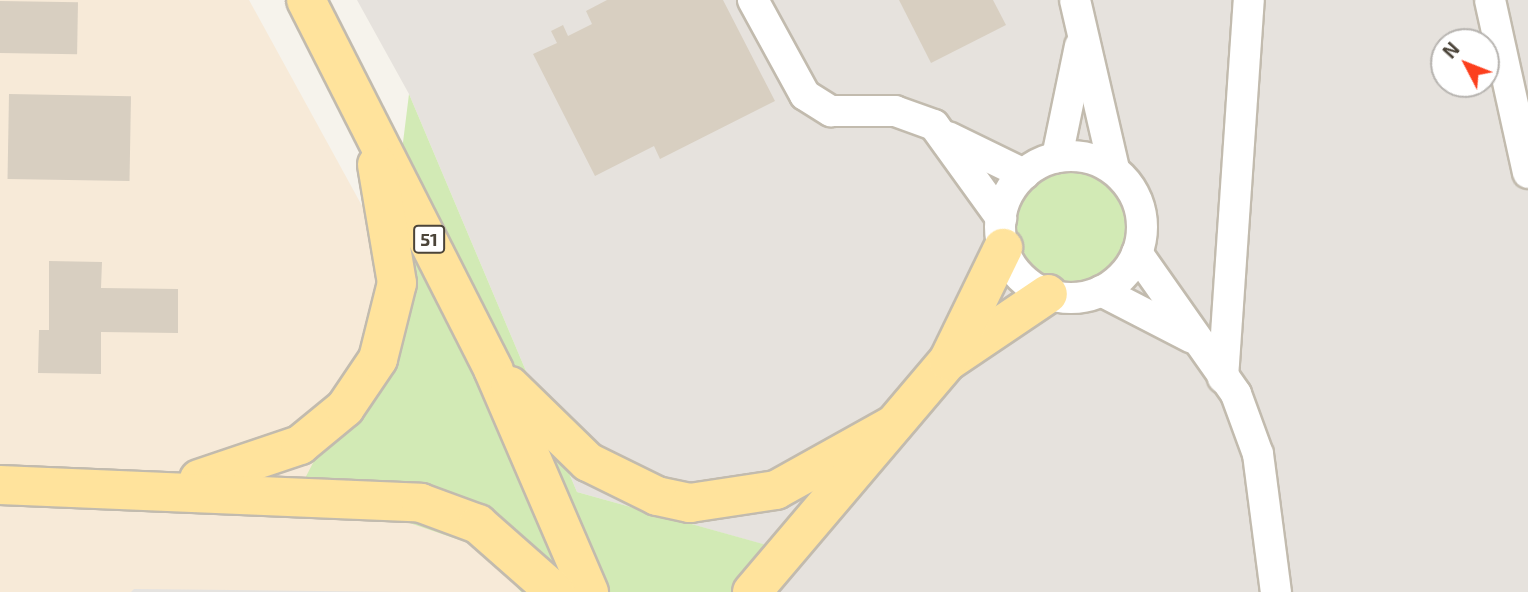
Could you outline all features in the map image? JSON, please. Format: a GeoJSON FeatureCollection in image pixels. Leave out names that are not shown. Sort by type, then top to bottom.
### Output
{"type":"FeatureCollection","features":[{"type":"Feature","properties":{"kind":"main road","name":"51"},"geometry":{"type":"LineString","coordinates":[[306,0],[365,108],[493,369],[589,592]]}},
{"type":"Feature","properties":{"kind":"main road"},"geometry":{"type":"LineString","coordinates":[[150,490],[239,469],[300,445],[345,408],[373,368],[394,307],[397,258],[365,108]]}},
{"type":"Feature","properties":{"kind":"main road"},"geometry":{"type":"LineString","coordinates":[[948,361],[1002,233]]}},
{"type":"Feature","properties":{"kind":"main road"},"geometry":{"type":"LineString","coordinates":[[752,592],[948,361],[1048,294]]}},
{"type":"Feature","properties":{"kind":"main road"},"geometry":{"type":"LineString","coordinates":[[493,369],[588,462],[634,486],[690,503],[776,491],[893,425]]}},
{"type":"Feature","properties":{"kind":"main road"},"geometry":{"type":"LineString","coordinates":[[0,485],[421,503],[478,524],[555,592]]}},
{"type":"Feature","properties":{"kind":"street"},"geometry":{"type":"LineString","coordinates":[[753,0],[795,83],[817,105],[846,114],[895,111],[1024,174]]}},
{"type":"Feature","properties":{"kind":"street"},"geometry":{"type":"LineString","coordinates":[[1075,0],[1114,169],[1139,205],[1137,253],[1223,379],[1258,454],[1276,592]]}},
{"type":"Feature","properties":{"kind":"street"},"geometry":{"type":"LineString","coordinates":[[1223,379],[1249,0]]}},
{"type":"Feature","properties":{"kind":"street"},"geometry":{"type":"LineString","coordinates":[[1490,0],[1528,173]]}},
{"type":"Feature","properties":{"kind":"street"},"geometry":{"type":"LineString","coordinates":[[1056,157],[1082,38]]}},
{"type":"Feature","properties":{"kind":"street"},"geometry":{"type":"LineString","coordinates":[[945,134],[1002,233],[1020,276],[1048,294],[1101,291],[1196,340]]}},
{"type":"Feature","properties":{"kind":"street"},"geometry":{"type":"LineString","coordinates":[[1002,233],[1024,174],[1056,157],[1086,157],[1114,169]]}},
{"type":"Feature","properties":{"kind":"street"},"geometry":{"type":"LineString","coordinates":[[1101,291],[1137,253]]}},
{"type":"Feature","properties":{"kind":"shaded area"},"geometry":{"type":"Polygon","coordinates":[[[0,0],[249,0],[389,255],[483,548],[521,592],[0,592],[0,0]]]}},
{"type":"Feature","properties":{"kind":"shaded area"},"geometry":{"type":"Polygon","coordinates":[[[357,0],[1528,0],[1528,592],[771,592],[798,554],[577,492],[409,94],[357,0]]]}},
{"type":"Feature","properties":{"kind":"shaded area"},"geometry":{"type":"Polygon","coordinates":[[[134,589],[404,592],[131,592],[134,589]]]}},
{"type":"Feature","properties":{"kind":"green space"},"geometry":{"type":"Polygon","coordinates":[[[409,94],[577,492],[799,554],[771,592],[521,592],[483,548],[301,486],[365,363],[389,255],[409,94]]]}},
{"type":"Feature","properties":{"kind":"green space"},"geometry":{"type":"Polygon","coordinates":[[[1071,173],[1092,177],[1109,189],[1121,206],[1125,227],[1121,248],[1109,265],[1092,277],[1071,281],[1050,277],[1033,265],[1021,248],[1017,227],[1021,206],[1033,189],[1050,177],[1071,173]]]}},
{"type":"Feature","properties":{"kind":"building"},"geometry":{"type":"Polygon","coordinates":[[[607,0],[723,0],[775,101],[660,159],[654,146],[595,176],[533,54],[557,43],[551,31],[563,25],[568,36],[592,24],[586,11],[607,0]]]}},
{"type":"Feature","properties":{"kind":"building"},"geometry":{"type":"Polygon","coordinates":[[[899,0],[993,0],[1006,25],[931,63],[899,0]]]}},
{"type":"Feature","properties":{"kind":"building"},"geometry":{"type":"Polygon","coordinates":[[[0,1],[78,2],[77,54],[0,53],[0,1]]]}},
{"type":"Feature","properties":{"kind":"building"},"geometry":{"type":"Polygon","coordinates":[[[9,94],[131,96],[129,181],[8,179],[9,94]]]}},
{"type":"Feature","properties":{"kind":"building"},"geometry":{"type":"Polygon","coordinates":[[[49,261],[102,262],[101,288],[178,289],[178,333],[101,332],[101,374],[38,373],[39,330],[49,330],[49,261]]]}}]}
